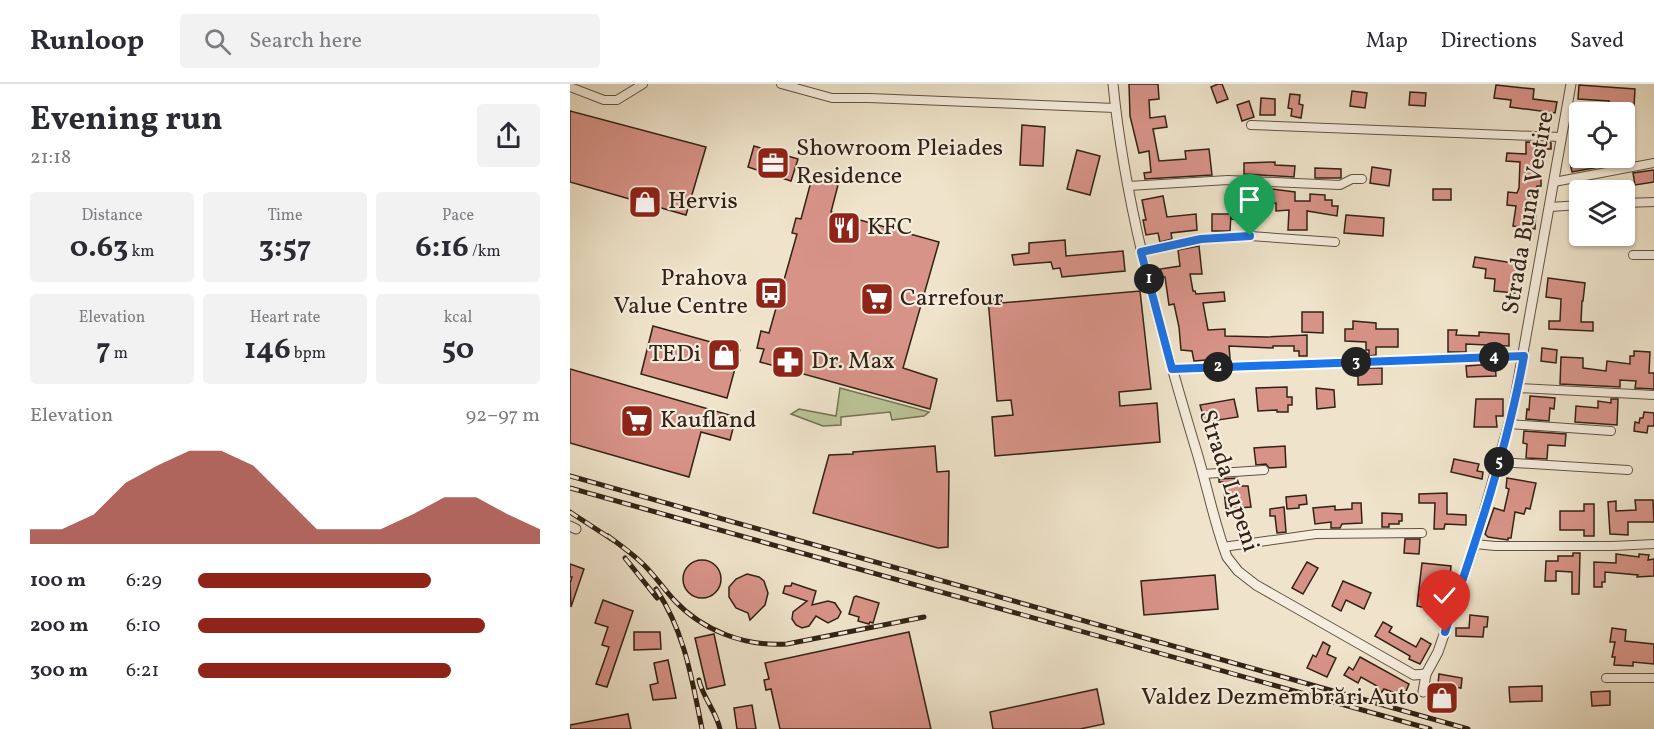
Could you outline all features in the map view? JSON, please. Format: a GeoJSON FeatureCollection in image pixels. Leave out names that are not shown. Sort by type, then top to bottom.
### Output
{"type":"FeatureCollection","features":[{"type":"Feature","properties":{"kind":"street"},"geometry":{"type":"LineString","coordinates":[[570,87],[604,100],[617,100],[643,84]]}},
{"type":"Feature","properties":{"kind":"street"},"geometry":{"type":"LineString","coordinates":[[781,84],[832,98],[1115,108]]}},
{"type":"Feature","properties":{"kind":"street","name":"Strada Lupeni"},"geometry":{"type":"LineString","coordinates":[[1113,84],[1115,108],[1141,252],[1223,547],[1232,564],[1256,585],[1414,675],[1426,674]]}},
{"type":"Feature","properties":{"kind":"street","name":"Strada Buna Vestire"},"geometry":{"type":"LineString","coordinates":[[1423,692],[1426,674],[1438,652],[1476,544],[1518,388],[1571,84]]}},
{"type":"Feature","properties":{"kind":"street"},"geometry":{"type":"LineString","coordinates":[[1251,125],[1562,137]]}},
{"type":"Feature","properties":{"kind":"street"},"geometry":{"type":"LineString","coordinates":[[1554,182],[1654,163]]}},
{"type":"Feature","properties":{"kind":"street"},"geometry":{"type":"LineString","coordinates":[[1128,186],[1228,180],[1340,185],[1352,179],[1362,179]]}},
{"type":"Feature","properties":{"kind":"street"},"geometry":{"type":"LineString","coordinates":[[1635,203],[1654,202]]}},
{"type":"Feature","properties":{"kind":"street"},"geometry":{"type":"LineString","coordinates":[[1550,207],[1569,206]]}},
{"type":"Feature","properties":{"kind":"street"},"geometry":{"type":"LineString","coordinates":[[1141,252],[1201,239],[1250,236],[1335,242]]}},
{"type":"Feature","properties":{"kind":"street"},"geometry":{"type":"LineString","coordinates":[[1633,255],[1654,255]]}},
{"type":"Feature","properties":{"kind":"street"},"geometry":{"type":"LineString","coordinates":[[1172,369],[1524,356]]}},
{"type":"Feature","properties":{"kind":"street"},"geometry":{"type":"LineString","coordinates":[[1518,388],[1654,395]]}},
{"type":"Feature","properties":{"kind":"street"},"geometry":{"type":"LineString","coordinates":[[1509,424],[1611,431]]}},
{"type":"Feature","properties":{"kind":"street"},"geometry":{"type":"LineString","coordinates":[[1499,462],[1628,470]]}},
{"type":"Feature","properties":{"kind":"street"},"geometry":{"type":"LineString","coordinates":[[1204,474],[1264,470]]}},
{"type":"Feature","properties":{"kind":"street"},"geometry":{"type":"LineString","coordinates":[[1223,547],[1316,534],[1422,533]]}},
{"type":"Feature","properties":{"kind":"street"},"geometry":{"type":"LineString","coordinates":[[1476,544],[1495,546],[1654,544]]}},
{"type":"Feature","properties":{"kind":"street"},"geometry":{"type":"LineString","coordinates":[[1606,678],[1654,678]]}},
{"type":"Feature","properties":{"kind":"green space"},"geometry":{"type":"Polygon","coordinates":[[[840,388],[929,412],[924,416],[892,420],[890,412],[841,417],[841,425],[823,426],[791,414],[799,409],[836,416],[840,388]]]}},
{"type":"Feature","properties":{"kind":"building"},"geometry":{"type":"Polygon","coordinates":[[[1129,84],[1158,84],[1159,99],[1149,100],[1150,118],[1165,116],[1167,127],[1153,129],[1159,161],[1186,159],[1185,151],[1209,149],[1212,175],[1145,179],[1144,173],[1151,172],[1149,151],[1139,153],[1130,116],[1129,84]]]}},
{"type":"Feature","properties":{"kind":"building"},"geometry":{"type":"Polygon","coordinates":[[[1222,84],[1228,99],[1217,103],[1211,87],[1222,84]]]}},
{"type":"Feature","properties":{"kind":"building"},"geometry":{"type":"Polygon","coordinates":[[[1496,85],[1534,89],[1533,99],[1557,102],[1555,113],[1510,107],[1511,100],[1494,98],[1496,85]]]}},
{"type":"Feature","properties":{"kind":"building"},"geometry":{"type":"Polygon","coordinates":[[[1579,85],[1635,89],[1634,102],[1578,99],[1579,85]]]}},
{"type":"Feature","properties":{"kind":"building"},"geometry":{"type":"Polygon","coordinates":[[[1352,91],[1367,93],[1365,108],[1350,106],[1352,91]]]}},
{"type":"Feature","properties":{"kind":"building"},"geometry":{"type":"Polygon","coordinates":[[[1410,92],[1426,93],[1425,106],[1409,105],[1410,92]]]}},
{"type":"Feature","properties":{"kind":"building"},"geometry":{"type":"Polygon","coordinates":[[[1290,94],[1300,95],[1299,104],[1303,105],[1301,118],[1291,116],[1292,109],[1288,108],[1290,94]]]}},
{"type":"Feature","properties":{"kind":"building"},"geometry":{"type":"Polygon","coordinates":[[[1261,98],[1275,99],[1275,115],[1260,115],[1261,98]]]}},
{"type":"Feature","properties":{"kind":"building"},"geometry":{"type":"Polygon","coordinates":[[[1249,101],[1254,117],[1242,121],[1237,105],[1249,101]]]}},
{"type":"Feature","properties":{"kind":"building"},"geometry":{"type":"Polygon","coordinates":[[[570,111],[706,147],[686,215],[570,182],[570,111]]]}},
{"type":"Feature","properties":{"kind":"building"},"geometry":{"type":"Polygon","coordinates":[[[1022,125],[1045,127],[1043,166],[1020,165],[1022,125]]]}},
{"type":"Feature","properties":{"kind":"building"},"geometry":{"type":"Polygon","coordinates":[[[1526,142],[1551,143],[1551,149],[1538,149],[1536,177],[1541,177],[1541,186],[1537,186],[1535,229],[1513,226],[1516,206],[1507,205],[1508,192],[1517,193],[1519,188],[1520,162],[1506,161],[1507,153],[1526,154],[1526,142]]]}},
{"type":"Feature","properties":{"kind":"building","name":"Showroom Pleiades Residence"},"geometry":{"type":"Polygon","coordinates":[[[754,146],[798,159],[791,181],[748,167],[754,146]]]}},
{"type":"Feature","properties":{"kind":"building"},"geometry":{"type":"Polygon","coordinates":[[[1077,150],[1100,156],[1090,195],[1067,189],[1077,150]]]}},
{"type":"Feature","properties":{"kind":"building"},"geometry":{"type":"Polygon","coordinates":[[[1275,162],[1275,165],[1295,166],[1294,177],[1244,174],[1244,163],[1275,162]]]}},
{"type":"Feature","properties":{"kind":"building"},"geometry":{"type":"Polygon","coordinates":[[[1372,167],[1391,170],[1389,186],[1370,183],[1372,167]]]}},
{"type":"Feature","properties":{"kind":"building"},"geometry":{"type":"Polygon","coordinates":[[[1315,168],[1341,169],[1341,178],[1315,178],[1315,168]]]}},
{"type":"Feature","properties":{"kind":"building"},"geometry":{"type":"Polygon","coordinates":[[[1571,168],[1594,168],[1572,172],[1571,168]]]}},
{"type":"Feature","properties":{"kind":"building"},"geometry":{"type":"Polygon","coordinates":[[[1654,170],[1654,182],[1635,185],[1633,173],[1654,170]]]}},
{"type":"Feature","properties":{"kind":"building"},"geometry":{"type":"Polygon","coordinates":[[[812,178],[838,185],[831,212],[939,242],[903,368],[937,379],[930,409],[760,362],[764,349],[757,348],[761,331],[769,333],[797,234],[792,233],[796,218],[801,219],[812,178]]]}},
{"type":"Feature","properties":{"kind":"building"},"geometry":{"type":"Polygon","coordinates":[[[1256,187],[1295,192],[1295,201],[1310,201],[1310,194],[1325,195],[1325,200],[1332,200],[1332,206],[1338,206],[1337,216],[1307,211],[1307,230],[1288,230],[1289,210],[1276,211],[1276,203],[1257,204],[1256,187]]]}},
{"type":"Feature","properties":{"kind":"building"},"geometry":{"type":"Polygon","coordinates":[[[1433,189],[1451,189],[1451,200],[1433,200],[1433,189]]]}},
{"type":"Feature","properties":{"kind":"building"},"geometry":{"type":"Polygon","coordinates":[[[1163,196],[1167,217],[1196,214],[1197,230],[1171,233],[1172,239],[1160,242],[1158,233],[1146,235],[1142,200],[1163,196]]]}},
{"type":"Feature","properties":{"kind":"building"},"geometry":{"type":"Polygon","coordinates":[[[1233,207],[1252,210],[1250,222],[1231,219],[1233,207]]]}},
{"type":"Feature","properties":{"kind":"building"},"geometry":{"type":"Polygon","coordinates":[[[1212,214],[1231,214],[1230,231],[1212,231],[1212,214]]]}},
{"type":"Feature","properties":{"kind":"building"},"geometry":{"type":"Polygon","coordinates":[[[1346,215],[1384,218],[1383,236],[1344,233],[1346,215]]]}},
{"type":"Feature","properties":{"kind":"building"},"geometry":{"type":"Polygon","coordinates":[[[1065,240],[1066,256],[1123,251],[1125,271],[1062,277],[1060,268],[1053,269],[1051,262],[1014,265],[1012,255],[1029,253],[1029,243],[1065,240]]]}},
{"type":"Feature","properties":{"kind":"building"},"geometry":{"type":"Polygon","coordinates":[[[1199,246],[1202,274],[1190,274],[1193,291],[1196,294],[1224,292],[1225,301],[1203,303],[1208,330],[1225,329],[1225,336],[1307,335],[1307,356],[1299,356],[1299,351],[1294,351],[1294,346],[1273,346],[1273,348],[1229,346],[1230,358],[1194,361],[1192,351],[1181,350],[1174,304],[1169,305],[1165,277],[1160,269],[1180,266],[1178,250],[1199,246]]]}},
{"type":"Feature","properties":{"kind":"building"},"geometry":{"type":"Polygon","coordinates":[[[1475,257],[1526,265],[1523,282],[1516,281],[1515,293],[1494,291],[1495,279],[1485,278],[1486,269],[1473,267],[1475,257]]]}},
{"type":"Feature","properties":{"kind":"building"},"geometry":{"type":"Polygon","coordinates":[[[1548,278],[1585,283],[1581,322],[1593,322],[1593,331],[1549,329],[1549,321],[1560,321],[1561,299],[1546,297],[1548,278]]]}},
{"type":"Feature","properties":{"kind":"building"},"geometry":{"type":"Polygon","coordinates":[[[1140,291],[1151,389],[1119,392],[1120,406],[1157,403],[1160,442],[995,456],[992,417],[1013,415],[1011,400],[997,401],[988,299],[1001,299],[1001,303],[1140,291]]]}},
{"type":"Feature","properties":{"kind":"building"},"geometry":{"type":"Polygon","coordinates":[[[1302,312],[1323,312],[1323,333],[1302,332],[1302,312]]]}},
{"type":"Feature","properties":{"kind":"building"},"geometry":{"type":"Polygon","coordinates":[[[1353,321],[1376,323],[1376,329],[1398,329],[1398,347],[1376,347],[1376,355],[1369,356],[1366,342],[1345,341],[1345,329],[1353,329],[1353,321]]]}},
{"type":"Feature","properties":{"kind":"building"},"geometry":{"type":"Polygon","coordinates":[[[653,326],[740,350],[727,398],[641,374],[653,326]]]}},
{"type":"Feature","properties":{"kind":"building"},"geometry":{"type":"Polygon","coordinates":[[[1448,330],[1457,330],[1456,335],[1479,336],[1479,332],[1509,334],[1509,346],[1466,344],[1466,352],[1448,352],[1448,330]]]}},
{"type":"Feature","properties":{"kind":"building"},"geometry":{"type":"Polygon","coordinates":[[[1542,348],[1557,350],[1556,363],[1541,361],[1542,348]]]}},
{"type":"Feature","properties":{"kind":"building"},"geometry":{"type":"Polygon","coordinates":[[[1634,351],[1650,352],[1649,373],[1654,373],[1654,389],[1635,388],[1636,381],[1620,380],[1620,387],[1560,384],[1561,357],[1583,358],[1583,368],[1606,371],[1607,361],[1630,364],[1630,356],[1634,356],[1634,351]]]}},
{"type":"Feature","properties":{"kind":"building"},"geometry":{"type":"Polygon","coordinates":[[[1495,364],[1496,376],[1467,377],[1466,366],[1495,364]]]}},
{"type":"Feature","properties":{"kind":"building"},"geometry":{"type":"Polygon","coordinates":[[[1362,368],[1382,368],[1382,384],[1358,385],[1358,374],[1362,374],[1362,368]]]}},
{"type":"Feature","properties":{"kind":"building","name":"Kaufland"},"geometry":{"type":"Polygon","coordinates":[[[570,369],[736,417],[730,440],[701,432],[689,477],[570,443],[570,369]]]}},
{"type":"Feature","properties":{"kind":"building"},"geometry":{"type":"Polygon","coordinates":[[[1287,387],[1287,397],[1292,397],[1292,405],[1288,405],[1288,412],[1258,411],[1256,388],[1287,387]]]}},
{"type":"Feature","properties":{"kind":"building"},"geometry":{"type":"Polygon","coordinates":[[[1316,388],[1334,390],[1335,407],[1317,409],[1316,388]]]}},
{"type":"Feature","properties":{"kind":"building"},"geometry":{"type":"Polygon","coordinates":[[[1530,396],[1555,398],[1554,409],[1550,408],[1549,421],[1526,419],[1530,396]]]}},
{"type":"Feature","properties":{"kind":"building"},"geometry":{"type":"Polygon","coordinates":[[[1234,399],[1238,417],[1205,422],[1200,405],[1234,399]]]}},
{"type":"Feature","properties":{"kind":"building"},"geometry":{"type":"Polygon","coordinates":[[[1476,399],[1503,399],[1503,416],[1496,416],[1497,427],[1474,427],[1476,399]]]}},
{"type":"Feature","properties":{"kind":"building"},"geometry":{"type":"Polygon","coordinates":[[[1611,399],[1618,399],[1617,425],[1575,422],[1576,406],[1598,408],[1598,401],[1611,403],[1611,399]]]}},
{"type":"Feature","properties":{"kind":"building"},"geometry":{"type":"Polygon","coordinates":[[[1644,412],[1654,413],[1654,426],[1648,426],[1647,433],[1634,431],[1635,422],[1639,423],[1644,412]]]}},
{"type":"Feature","properties":{"kind":"building"},"geometry":{"type":"Polygon","coordinates":[[[1524,431],[1566,434],[1565,446],[1548,445],[1547,459],[1526,458],[1527,444],[1523,443],[1524,431]]]}},
{"type":"Feature","properties":{"kind":"building"},"geometry":{"type":"Polygon","coordinates":[[[935,446],[937,472],[949,471],[948,547],[938,548],[813,513],[829,455],[935,446]]]}},
{"type":"Feature","properties":{"kind":"building"},"geometry":{"type":"Polygon","coordinates":[[[1285,446],[1286,467],[1269,468],[1266,464],[1256,465],[1254,448],[1285,446]]]}},
{"type":"Feature","properties":{"kind":"building"},"geometry":{"type":"Polygon","coordinates":[[[1454,459],[1479,464],[1477,471],[1483,472],[1482,479],[1451,472],[1454,459]]]}},
{"type":"Feature","properties":{"kind":"building"},"geometry":{"type":"Polygon","coordinates":[[[1238,478],[1238,486],[1248,486],[1251,507],[1226,509],[1223,482],[1219,482],[1219,479],[1238,478]]]}},
{"type":"Feature","properties":{"kind":"building"},"geometry":{"type":"Polygon","coordinates":[[[1507,478],[1536,483],[1530,509],[1526,508],[1524,514],[1515,512],[1511,538],[1508,540],[1488,537],[1485,534],[1494,508],[1504,511],[1509,489],[1506,488],[1507,478]]]}},
{"type":"Feature","properties":{"kind":"building"},"geometry":{"type":"Polygon","coordinates":[[[1447,493],[1447,514],[1466,515],[1466,525],[1445,524],[1444,529],[1434,529],[1435,503],[1419,503],[1419,494],[1447,493]]]}},
{"type":"Feature","properties":{"kind":"building"},"geometry":{"type":"Polygon","coordinates":[[[1306,495],[1307,504],[1299,505],[1299,508],[1287,509],[1286,497],[1306,495]]]}},
{"type":"Feature","properties":{"kind":"building"},"geometry":{"type":"Polygon","coordinates":[[[1635,500],[1653,500],[1654,522],[1628,522],[1628,535],[1610,534],[1608,502],[1616,501],[1616,511],[1636,510],[1635,500]]]}},
{"type":"Feature","properties":{"kind":"building"},"geometry":{"type":"Polygon","coordinates":[[[1352,503],[1361,503],[1362,523],[1342,524],[1340,528],[1331,528],[1331,522],[1315,524],[1313,508],[1335,506],[1335,510],[1352,509],[1352,503]]]}},
{"type":"Feature","properties":{"kind":"building"},"geometry":{"type":"Polygon","coordinates":[[[1584,504],[1594,504],[1594,536],[1584,536],[1584,530],[1560,530],[1560,511],[1584,511],[1584,504]]]}},
{"type":"Feature","properties":{"kind":"building"},"geometry":{"type":"Polygon","coordinates":[[[1284,507],[1286,532],[1277,533],[1275,516],[1270,516],[1270,509],[1284,507]]]}},
{"type":"Feature","properties":{"kind":"building"},"geometry":{"type":"Polygon","coordinates":[[[1382,513],[1402,514],[1402,521],[1399,521],[1399,524],[1389,524],[1389,527],[1382,527],[1382,513]]]}},
{"type":"Feature","properties":{"kind":"building"},"geometry":{"type":"Polygon","coordinates":[[[1405,539],[1420,539],[1419,554],[1404,553],[1405,539]]]}},
{"type":"Feature","properties":{"kind":"building"},"geometry":{"type":"Polygon","coordinates":[[[1573,553],[1580,553],[1579,594],[1572,594],[1572,572],[1556,571],[1556,581],[1545,581],[1546,561],[1558,561],[1558,556],[1573,556],[1573,553]]]}},
{"type":"Feature","properties":{"kind":"building"},"geometry":{"type":"Polygon","coordinates":[[[1616,554],[1639,557],[1639,554],[1649,555],[1648,560],[1654,559],[1654,576],[1637,577],[1638,575],[1605,572],[1605,582],[1602,582],[1602,587],[1594,587],[1594,562],[1616,563],[1616,554]]]}},
{"type":"Feature","properties":{"kind":"building"},"geometry":{"type":"Polygon","coordinates":[[[702,560],[716,565],[721,579],[716,593],[702,598],[688,593],[683,579],[688,565],[702,560]]]}},
{"type":"Feature","properties":{"kind":"building"},"geometry":{"type":"Polygon","coordinates":[[[1307,562],[1318,568],[1303,594],[1292,588],[1307,562]]]}},
{"type":"Feature","properties":{"kind":"building"},"geometry":{"type":"Polygon","coordinates":[[[1422,563],[1451,566],[1450,577],[1436,575],[1431,609],[1417,606],[1422,563]]]}},
{"type":"Feature","properties":{"kind":"building"},"geometry":{"type":"Polygon","coordinates":[[[570,564],[584,569],[571,607],[572,577],[570,577],[570,564]]]}},
{"type":"Feature","properties":{"kind":"building"},"geometry":{"type":"Polygon","coordinates":[[[747,574],[764,581],[768,593],[765,605],[750,620],[748,613],[736,608],[729,597],[729,587],[736,579],[747,574]]]}},
{"type":"Feature","properties":{"kind":"building"},"geometry":{"type":"Polygon","coordinates":[[[1215,575],[1218,609],[1144,615],[1141,581],[1215,575]]]}},
{"type":"Feature","properties":{"kind":"building"},"geometry":{"type":"Polygon","coordinates":[[[1343,581],[1371,593],[1364,609],[1346,600],[1341,611],[1332,606],[1343,581]]]}},
{"type":"Feature","properties":{"kind":"building"},"geometry":{"type":"Polygon","coordinates":[[[792,583],[816,591],[812,605],[828,601],[835,603],[841,612],[838,618],[828,623],[816,616],[809,626],[802,628],[796,625],[792,619],[793,612],[807,601],[783,593],[785,586],[791,586],[792,583]]]}},
{"type":"Feature","properties":{"kind":"building"},"geometry":{"type":"Polygon","coordinates":[[[856,596],[879,603],[873,623],[858,621],[859,617],[849,614],[856,596]]]}},
{"type":"Feature","properties":{"kind":"building"},"geometry":{"type":"Polygon","coordinates":[[[603,600],[633,611],[607,687],[596,684],[609,647],[602,645],[608,627],[595,623],[603,600]]]}},
{"type":"Feature","properties":{"kind":"building"},"geometry":{"type":"Polygon","coordinates":[[[1470,615],[1488,617],[1483,637],[1456,636],[1456,628],[1469,628],[1470,615]]]}},
{"type":"Feature","properties":{"kind":"building"},"geometry":{"type":"Polygon","coordinates":[[[1383,622],[1392,627],[1389,632],[1416,647],[1421,638],[1431,644],[1420,664],[1375,636],[1383,622]]]}},
{"type":"Feature","properties":{"kind":"building"},"geometry":{"type":"Polygon","coordinates":[[[1612,628],[1626,630],[1625,641],[1654,644],[1654,664],[1633,662],[1633,666],[1614,665],[1615,657],[1612,657],[1615,642],[1610,642],[1612,628]]]}},
{"type":"Feature","properties":{"kind":"building"},"geometry":{"type":"Polygon","coordinates":[[[634,632],[660,632],[661,649],[634,650],[634,632]]]}},
{"type":"Feature","properties":{"kind":"building"},"geometry":{"type":"Polygon","coordinates":[[[909,632],[931,729],[780,729],[771,689],[766,690],[764,680],[769,679],[765,663],[909,632]]]}},
{"type":"Feature","properties":{"kind":"building"},"geometry":{"type":"Polygon","coordinates":[[[714,634],[725,685],[707,689],[695,638],[714,634]]]}},
{"type":"Feature","properties":{"kind":"building"},"geometry":{"type":"Polygon","coordinates":[[[1323,642],[1330,646],[1327,654],[1336,658],[1327,677],[1307,668],[1313,655],[1316,657],[1323,642]]]}},
{"type":"Feature","properties":{"kind":"building"},"geometry":{"type":"Polygon","coordinates":[[[1360,657],[1409,684],[1404,696],[1384,689],[1381,693],[1375,689],[1377,686],[1361,677],[1358,683],[1344,675],[1349,667],[1353,670],[1360,657]]]}},
{"type":"Feature","properties":{"kind":"building"},"geometry":{"type":"Polygon","coordinates":[[[668,660],[676,698],[653,700],[650,685],[658,683],[654,663],[668,660]]]}},
{"type":"Feature","properties":{"kind":"building"},"geometry":{"type":"Polygon","coordinates":[[[1439,674],[1462,678],[1461,688],[1438,684],[1439,674]]]}},
{"type":"Feature","properties":{"kind":"building"},"geometry":{"type":"Polygon","coordinates":[[[1542,686],[1542,701],[1510,702],[1509,687],[1542,686]]]}},
{"type":"Feature","properties":{"kind":"building"},"geometry":{"type":"Polygon","coordinates":[[[1097,689],[1104,724],[1080,729],[993,729],[990,712],[1097,689]]]}},
{"type":"Feature","properties":{"kind":"building"},"geometry":{"type":"Polygon","coordinates":[[[1610,691],[1610,705],[1592,706],[1591,692],[1610,691]]]}},
{"type":"Feature","properties":{"kind":"building"},"geometry":{"type":"Polygon","coordinates":[[[752,705],[756,729],[737,729],[734,708],[752,705]]]}},
{"type":"Feature","properties":{"kind":"building"},"geometry":{"type":"Polygon","coordinates":[[[628,714],[631,729],[570,729],[570,725],[628,714]]]}},
{"type":"Feature","properties":{"kind":"railway"},"geometry":{"type":"LineString","coordinates":[[570,476],[1468,729]]}},
{"type":"Feature","properties":{"kind":"railway"},"geometry":{"type":"LineString","coordinates":[[570,488],[1430,729]]}},
{"type":"Feature","properties":{"kind":"railway"},"geometry":{"type":"LineString","coordinates":[[570,512],[613,540]]}},
{"type":"Feature","properties":{"kind":"railway"},"geometry":{"type":"LineString","coordinates":[[608,536],[644,565],[685,611],[712,628],[741,640],[787,644],[924,617]]}},
{"type":"Feature","properties":{"kind":"railway"},"geometry":{"type":"LineString","coordinates":[[625,558],[657,598]]}},
{"type":"Feature","properties":{"kind":"railway"},"geometry":{"type":"LineString","coordinates":[[656,589],[681,639],[702,729]]}},
{"type":"Feature","properties":{"kind":"railway"},"geometry":{"type":"LineString","coordinates":[[699,680],[720,729]]}},
{"type":"Feature","properties":{"kind":"place","name":"Showroom Pleiades Residence"},"geometry":{"type":"Point","coordinates":[773,163]}},
{"type":"Feature","properties":{"kind":"place","name":"Hervis"},"geometry":{"type":"Point","coordinates":[645,202]}},
{"type":"Feature","properties":{"kind":"place","name":"KFC"},"geometry":{"type":"Point","coordinates":[844,228]}},
{"type":"Feature","properties":{"kind":"place","name":"Prahova Value Centre"},"geometry":{"type":"Point","coordinates":[771,293]}},
{"type":"Feature","properties":{"kind":"place","name":"Carrefour"},"geometry":{"type":"Point","coordinates":[877,299]}},
{"type":"Feature","properties":{"kind":"place","name":"TEDi"},"geometry":{"type":"Point","coordinates":[724,355]}},
{"type":"Feature","properties":{"kind":"place","name":"Dr. Max"},"geometry":{"type":"Point","coordinates":[788,362]}},
{"type":"Feature","properties":{"kind":"place","name":"Kaufland"},"geometry":{"type":"Point","coordinates":[637,421]}},
{"type":"Feature","properties":{"kind":"place","name":"Valdez Dezmembrări Auto"},"geometry":{"type":"Point","coordinates":[1442,698]}},
{"type":"Feature","properties":{"kind":"route"},"geometry":{"type":"LineString","coordinates":[[1250,236],[1201,239],[1141,252],[1172,369],[1524,356],[1513,409],[1476,544],[1445,632]]}}]}
